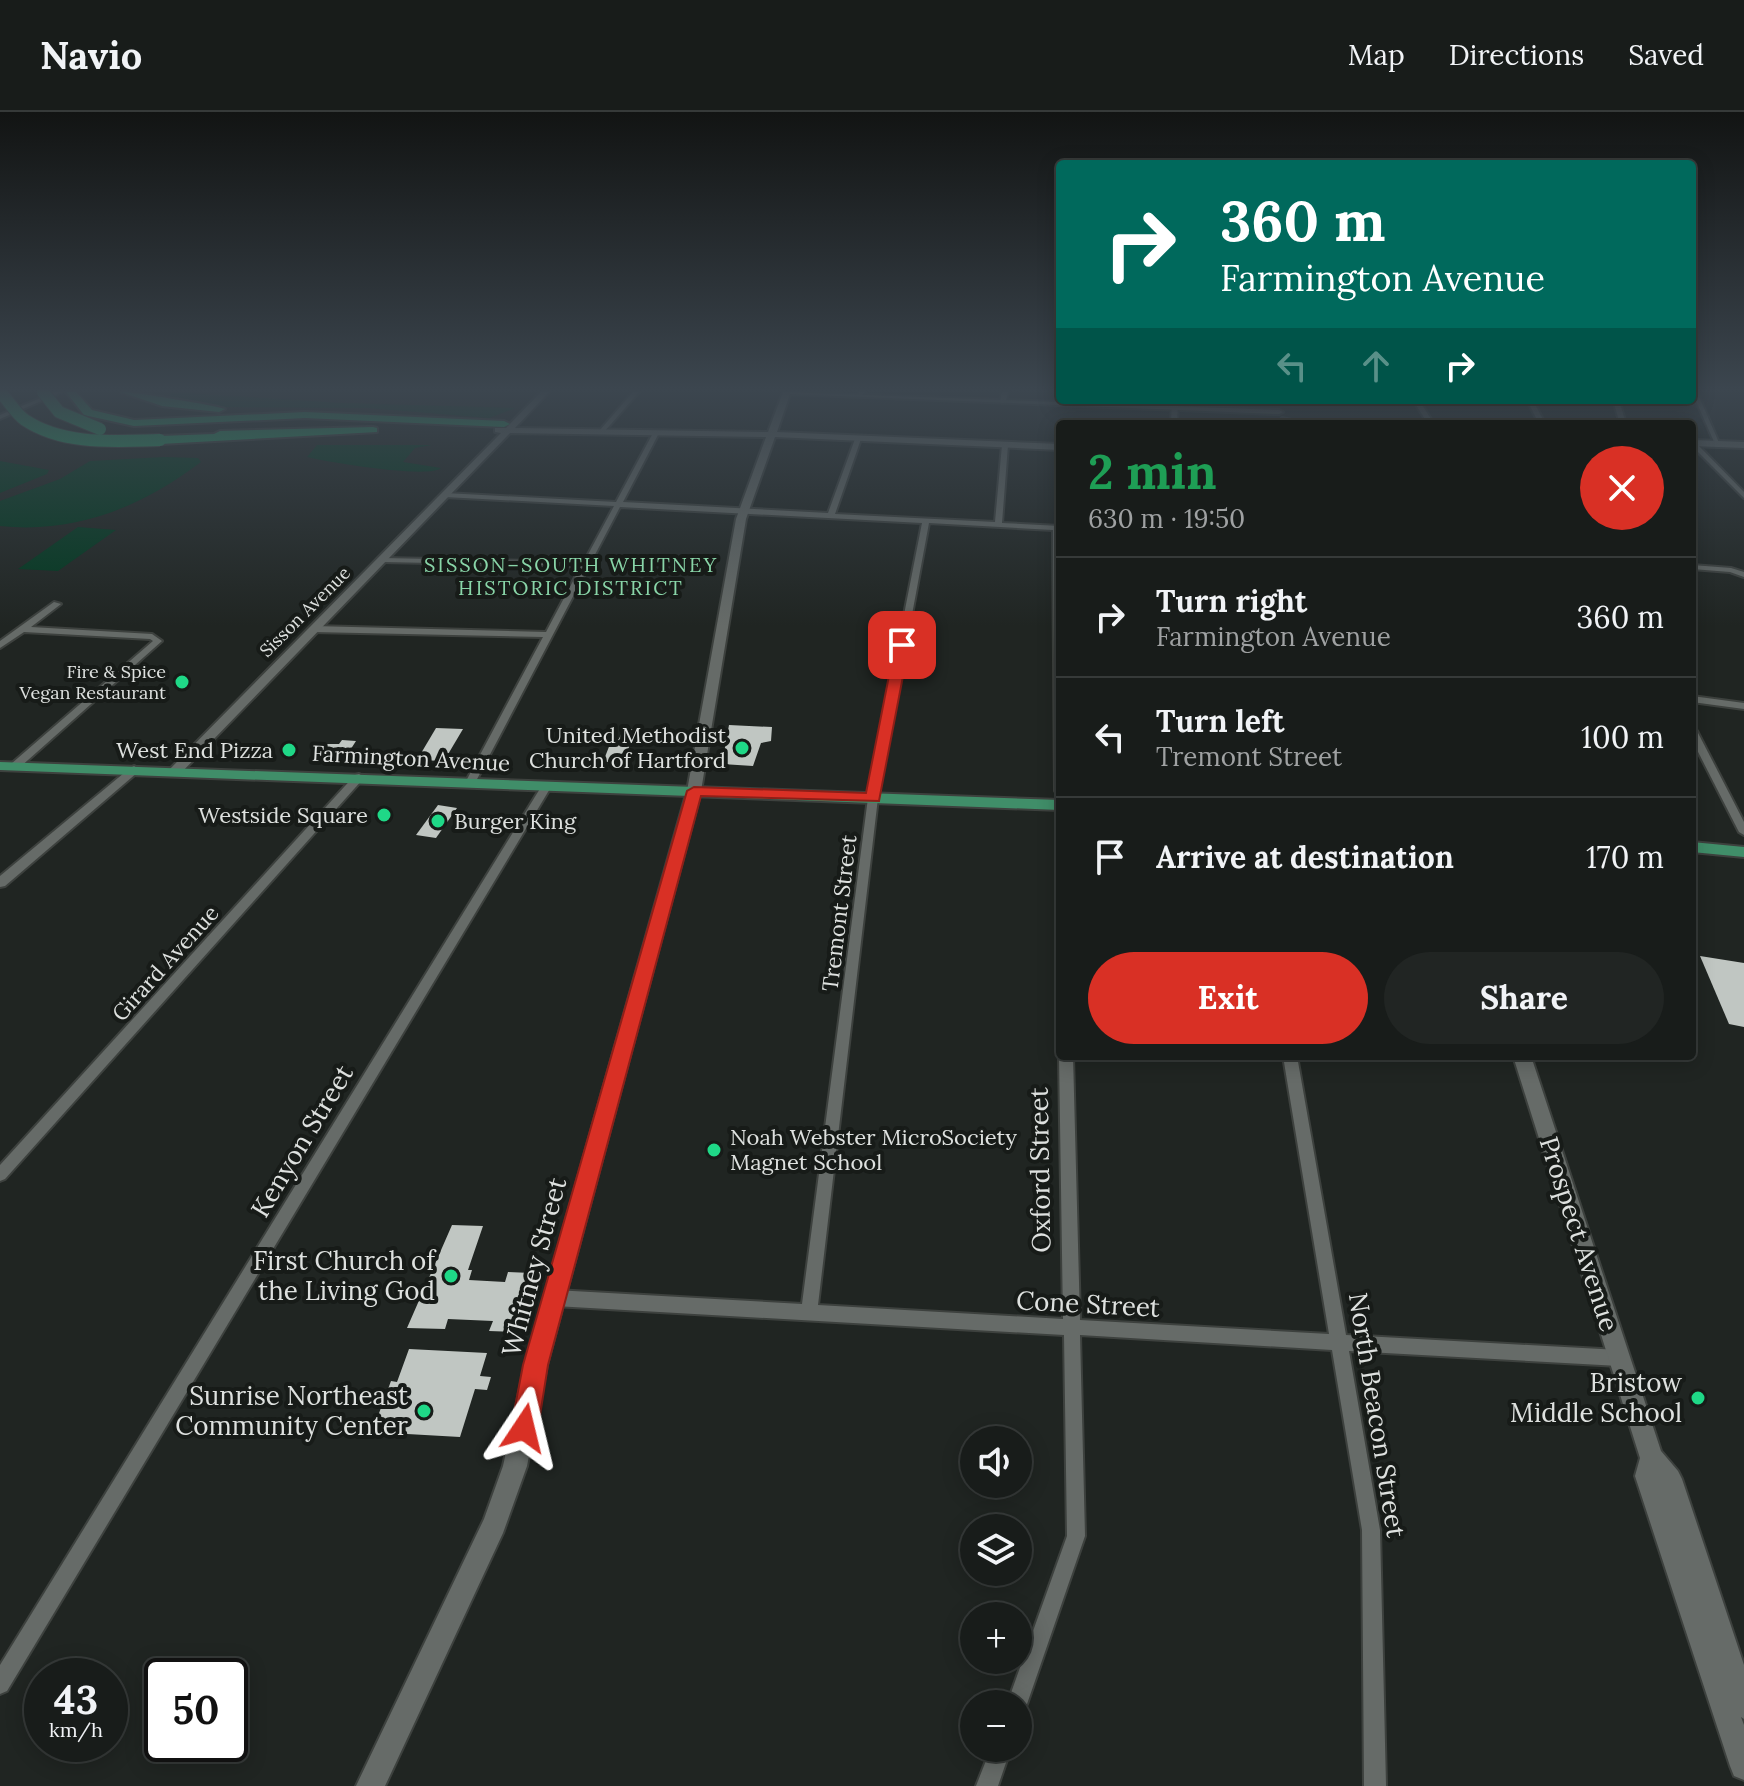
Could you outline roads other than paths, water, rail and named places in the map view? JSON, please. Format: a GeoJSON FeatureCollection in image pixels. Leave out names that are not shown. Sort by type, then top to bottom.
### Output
{"type":"FeatureCollection","features":[{"type":"Feature","properties":{"kind":"main road","name":"Sisson Avenue"},"geometry":{"type":"LineString","coordinates":[[460,478],[461,470]]}},
{"type":"Feature","properties":{"kind":"main road","name":"Sisson Avenue"},"geometry":{"type":"LineString","coordinates":[[175,771],[470,470]]}},
{"type":"Feature","properties":{"kind":"main road","name":"Whitney Street"},"geometry":{"type":"LineString","coordinates":[[370,1786],[502,1503],[522,1438],[536,1365],[694,791],[743,511],[758,470]]}},
{"type":"Feature","properties":{"kind":"main road","name":"Farmington Avenue"},"geometry":{"type":"LineString","coordinates":[[7,766],[1056,805]]}},
{"type":"Feature","properties":{"kind":"main road"},"geometry":{"type":"LineString","coordinates":[[1696,840],[1744,845]]}},
{"type":"Feature","properties":{"kind":"main road"},"geometry":{"type":"LineString","coordinates":[[1696,847],[1744,852]]}},
{"type":"Feature","properties":{"kind":"main road","name":"Prospect Avenue"},"geometry":{"type":"LineString","coordinates":[[1523,1060],[1652,1458],[1670,1479],[1744,1705]]}},
{"type":"Feature","properties":{"kind":"main road","name":"Prospect Avenue"},"geometry":{"type":"LineString","coordinates":[[1652,1458],[1647,1476],[1744,1766]]}},
{"type":"Feature","properties":{"kind":"street"},"geometry":{"type":"LineString","coordinates":[[470,783],[635,470]]}},
{"type":"Feature","properties":{"kind":"street"},"geometry":{"type":"LineString","coordinates":[[831,516],[847,470]]}},
{"type":"Feature","properties":{"kind":"street"},"geometry":{"type":"LineString","coordinates":[[998,525],[1003,470]]}},
{"type":"Feature","properties":{"kind":"street"},"geometry":{"type":"LineString","coordinates":[[1719,470],[1744,496]]}},
{"type":"Feature","properties":{"kind":"street"},"geometry":{"type":"LineString","coordinates":[[445,495],[1056,528]]}},
{"type":"Feature","properties":{"kind":"street","name":"Tremont Street"},"geometry":{"type":"LineString","coordinates":[[809,1313],[873,798],[926,521]]}},
{"type":"Feature","properties":{"kind":"street"},"geometry":{"type":"LineString","coordinates":[[382,560],[586,564]]}},
{"type":"Feature","properties":{"kind":"street"},"geometry":{"type":"LineString","coordinates":[[1696,567],[1741,573]]}},
{"type":"Feature","properties":{"kind":"street"},"geometry":{"type":"LineString","coordinates":[[0,645],[57,604]]}},
{"type":"Feature","properties":{"kind":"street"},"geometry":{"type":"LineString","coordinates":[[7,766],[158,641],[152,637],[23,629]]}},
{"type":"Feature","properties":{"kind":"street"},"geometry":{"type":"LineString","coordinates":[[313,629],[548,635]]}},
{"type":"Feature","properties":{"kind":"street"},"geometry":{"type":"LineString","coordinates":[[1696,700],[1744,706]]}},
{"type":"Feature","properties":{"kind":"street"},"geometry":{"type":"LineString","coordinates":[[1696,739],[1744,832]]}},
{"type":"Feature","properties":{"kind":"street"},"geometry":{"type":"LineString","coordinates":[[0,883],[134,770]]}},
{"type":"Feature","properties":{"kind":"street","name":"Girard Avenue"},"geometry":{"type":"LineString","coordinates":[[0,1175],[359,777]]}},
{"type":"Feature","properties":{"kind":"street","name":"Kenyon Street"},"geometry":{"type":"LineString","coordinates":[[0,1684],[546,787]]}},
{"type":"Feature","properties":{"kind":"street","name":"Oxford Street"},"geometry":{"type":"LineString","coordinates":[[1022,1690],[1076,1536],[1066,1060]]}},
{"type":"Feature","properties":{"kind":"street","name":"North Beacon Street"},"geometry":{"type":"LineString","coordinates":[[1291,1060],[1375,1563],[1375,1786]]}},
{"type":"Feature","properties":{"kind":"street","name":"Cone Street"},"geometry":{"type":"LineString","coordinates":[[555,1298],[1619,1358]]}},
{"type":"Feature","properties":{"kind":"street"},"geometry":{"type":"LineString","coordinates":[[987,1786],[996,1762]]}},
{"type":"Feature","properties":{"kind":"place","name":"Fire & Spice Vegan Restaurant"},"geometry":{"type":"Point","coordinates":[182,682]}},
{"type":"Feature","properties":{"kind":"place","name":"United Methodist Church of Hartford"},"geometry":{"type":"Point","coordinates":[742,748]}},
{"type":"Feature","properties":{"kind":"place","name":"West End Pizza"},"geometry":{"type":"Point","coordinates":[289,750]}},
{"type":"Feature","properties":{"kind":"place","name":"Westside Square"},"geometry":{"type":"Point","coordinates":[384,815]}},
{"type":"Feature","properties":{"kind":"place","name":"Burger King"},"geometry":{"type":"Point","coordinates":[438,821]}},
{"type":"Feature","properties":{"kind":"place","name":"Noah Webster MicroSociety Magnet School"},"geometry":{"type":"Point","coordinates":[714,1150]}},
{"type":"Feature","properties":{"kind":"place","name":"First Church of the Living God"},"geometry":{"type":"Point","coordinates":[451,1276]}},
{"type":"Feature","properties":{"kind":"place","name":"Bristow Middle School"},"geometry":{"type":"Point","coordinates":[1698,1398]}},
{"type":"Feature","properties":{"kind":"place","name":"Sunrise Northeast Community Center"},"geometry":{"type":"Point","coordinates":[424,1411]}},
{"type":"Feature","properties":{"kind":"district","name":"SISSON–SOUTH WHITNEY HISTORIC DISTRICT"},"geometry":{"type":"Point","coordinates":[571,576]}}]}
